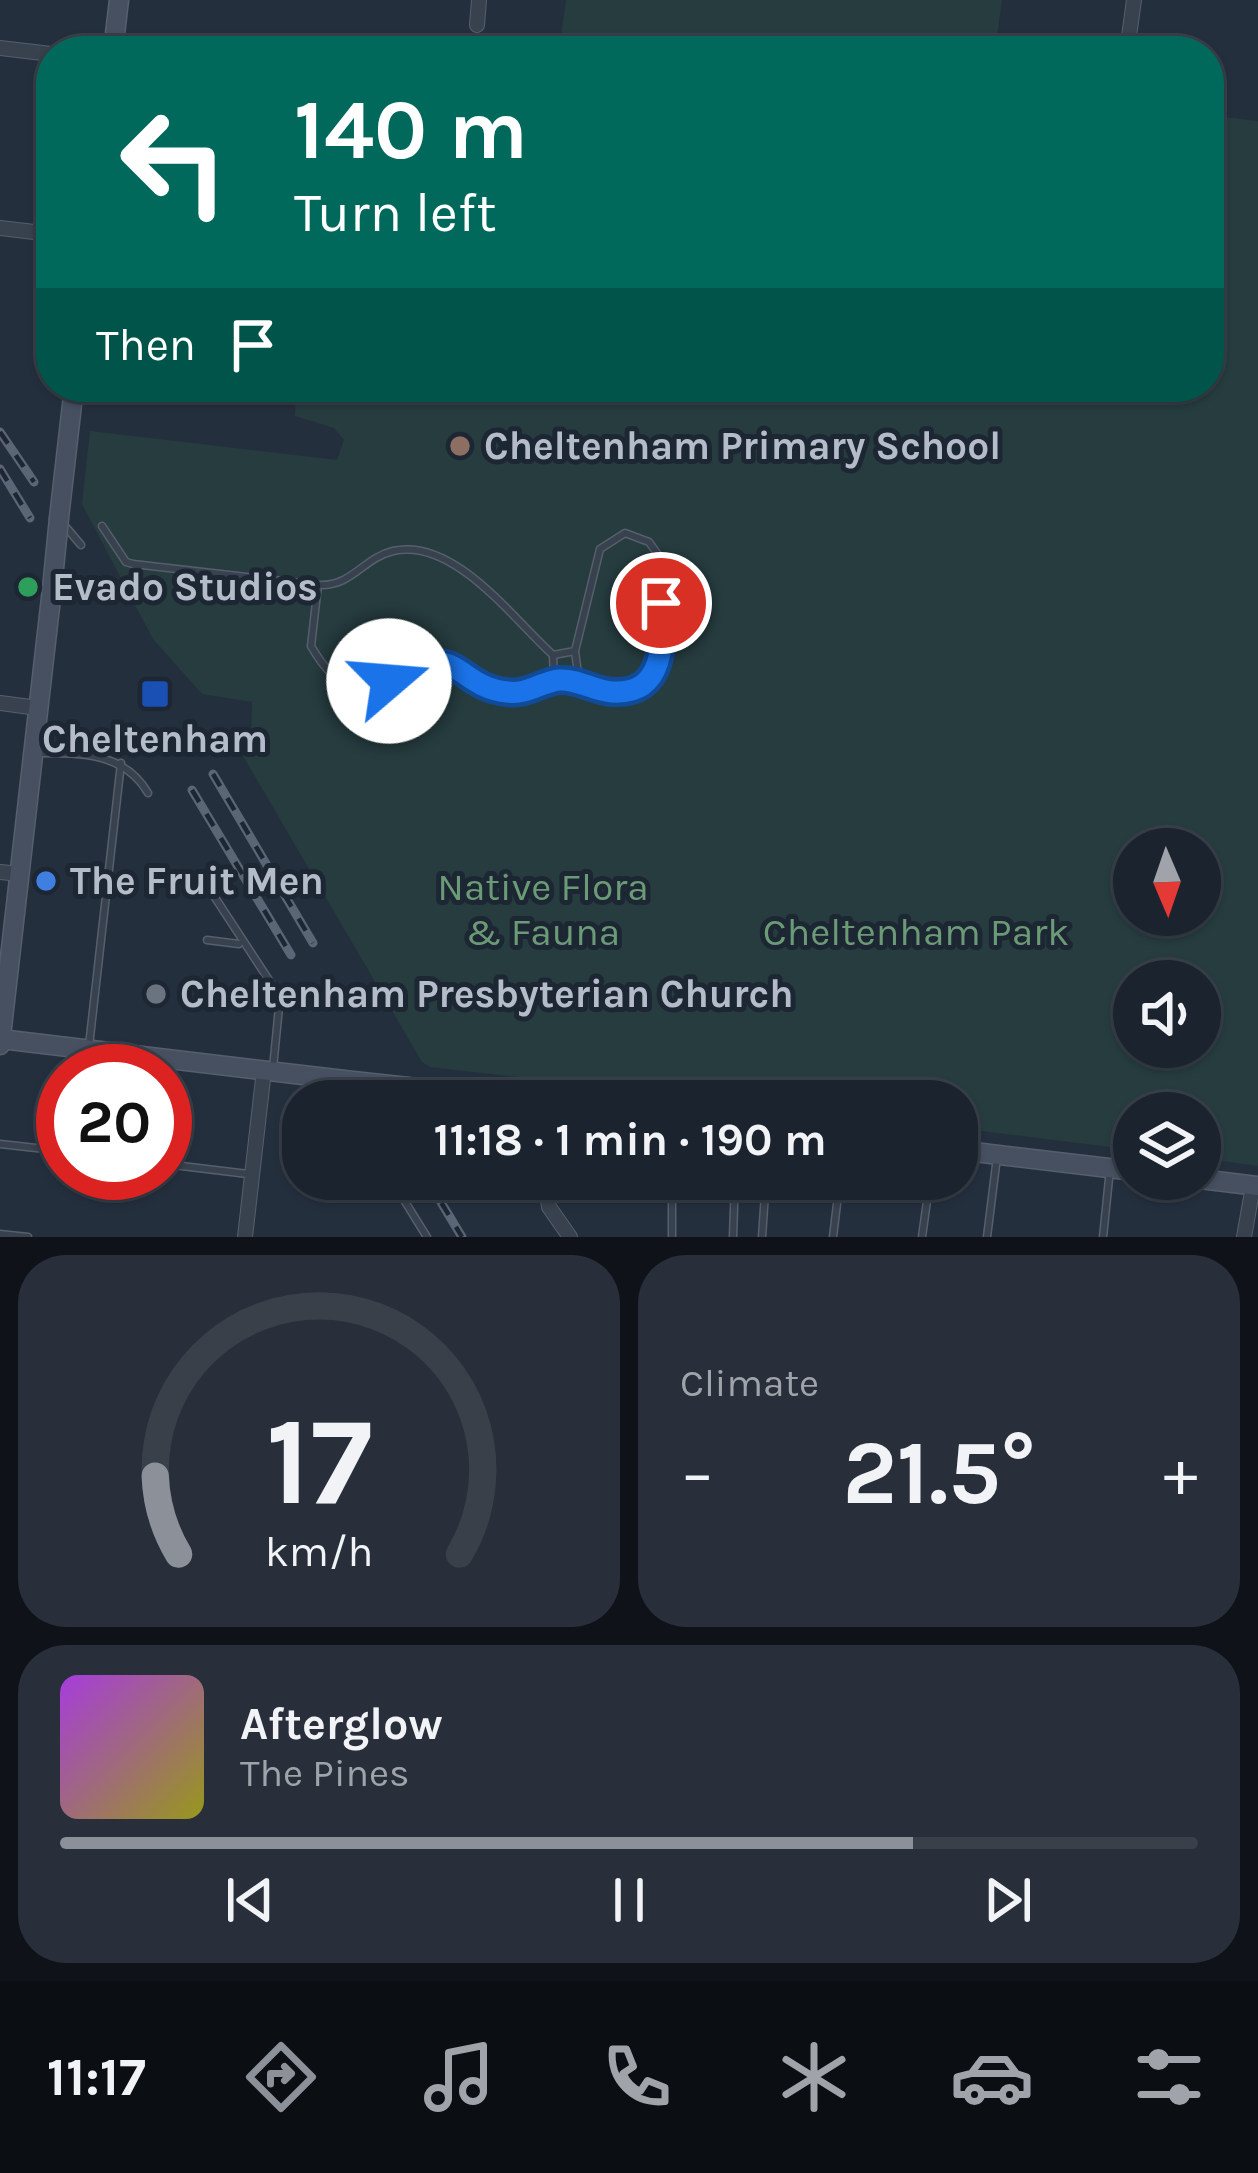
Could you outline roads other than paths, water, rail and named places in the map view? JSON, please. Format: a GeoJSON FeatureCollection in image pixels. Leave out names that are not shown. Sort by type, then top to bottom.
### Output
{"type":"FeatureCollection","features":[{"type":"Feature","properties":{"kind":"street"},"geometry":{"type":"LineString","coordinates":[[115,36],[119,0]]}},
{"type":"Feature","properties":{"kind":"street"},"geometry":{"type":"LineString","coordinates":[[476,25],[479,0]]}},
{"type":"Feature","properties":{"kind":"street"},"geometry":{"type":"LineString","coordinates":[[1129,36],[1133,0]]}},
{"type":"Feature","properties":{"kind":"street"},"geometry":{"type":"LineString","coordinates":[[0,48],[36,52]]}},
{"type":"Feature","properties":{"kind":"street"},"geometry":{"type":"LineString","coordinates":[[0,227],[36,231]]}},
{"type":"Feature","properties":{"kind":"street"},"geometry":{"type":"LineString","coordinates":[[36,1044],[0,1041],[10,873],[33,753],[72,402]]}},
{"type":"Feature","properties":{"kind":"street"},"geometry":{"type":"LineString","coordinates":[[0,703],[38,708]]}},
{"type":"Feature","properties":{"kind":"street"},"geometry":{"type":"LineString","coordinates":[[192,1061],[344,1080]]}},
{"type":"Feature","properties":{"kind":"street"},"geometry":{"type":"LineString","coordinates":[[245,1237],[268,1070]]}},
{"type":"Feature","properties":{"kind":"street"},"geometry":{"type":"LineString","coordinates":[[978,1153],[1113,1168]]}},
{"type":"Feature","properties":{"kind":"street"},"geometry":{"type":"LineString","coordinates":[[1221,1182],[1252,1186],[1244,1235]]}},
{"type":"Feature","properties":{"kind":"street"},"geometry":{"type":"LineString","coordinates":[[548,1200],[570,1237]]}},
{"type":"Feature","properties":{"kind":"lane"},"geometry":{"type":"LineString","coordinates":[[58,518],[81,545]]}},
{"type":"Feature","properties":{"kind":"lane"},"geometry":{"type":"LineString","coordinates":[[102,526],[133,564],[318,585],[339,585],[393,551],[448,559],[553,655],[554,680]]}},
{"type":"Feature","properties":{"kind":"lane"},"geometry":{"type":"LineString","coordinates":[[318,585],[310,646],[326,671],[344,685],[368,688],[413,668],[445,663],[511,693],[536,690],[554,680],[579,681],[609,692],[631,691],[655,674],[664,650],[659,556],[649,542],[626,532],[600,549],[575,651],[579,681]]}},
{"type":"Feature","properties":{"kind":"lane"},"geometry":{"type":"LineString","coordinates":[[553,655],[575,651]]}},
{"type":"Feature","properties":{"kind":"lane"},"geometry":{"type":"LineString","coordinates":[[33,753],[121,763],[148,793]]}},
{"type":"Feature","properties":{"kind":"lane"},"geometry":{"type":"LineString","coordinates":[[90,1044],[121,763]]}},
{"type":"Feature","properties":{"kind":"lane"},"geometry":{"type":"LineString","coordinates":[[212,893],[280,997],[268,1070]]}},
{"type":"Feature","properties":{"kind":"lane"},"geometry":{"type":"LineString","coordinates":[[207,940],[243,944]]}},
{"type":"Feature","properties":{"kind":"lane"},"geometry":{"type":"LineString","coordinates":[[0,1144],[36,1148]]}},
{"type":"Feature","properties":{"kind":"lane"},"geometry":{"type":"LineString","coordinates":[[987,1237],[998,1155]]}},
{"type":"Feature","properties":{"kind":"lane"},"geometry":{"type":"LineString","coordinates":[[192,1167],[252,1174]]}},
{"type":"Feature","properties":{"kind":"lane"},"geometry":{"type":"LineString","coordinates":[[1103,1237],[1110,1168]]}},
{"type":"Feature","properties":{"kind":"lane"},"geometry":{"type":"LineString","coordinates":[[405,1200],[427,1237]]}},
{"type":"Feature","properties":{"kind":"lane"},"geometry":{"type":"LineString","coordinates":[[672,1237],[673,1200]]}},
{"type":"Feature","properties":{"kind":"lane"},"geometry":{"type":"LineString","coordinates":[[733,1237],[734,1200]]}},
{"type":"Feature","properties":{"kind":"lane"},"geometry":{"type":"LineString","coordinates":[[762,1237],[765,1200]]}},
{"type":"Feature","properties":{"kind":"lane"},"geometry":{"type":"LineString","coordinates":[[833,1237],[838,1200]]}},
{"type":"Feature","properties":{"kind":"lane"},"geometry":{"type":"LineString","coordinates":[[922,1237],[928,1200]]}},
{"type":"Feature","properties":{"kind":"lane"},"geometry":{"type":"LineString","coordinates":[[0,1234],[28,1237]]}},
{"type":"Feature","properties":{"kind":"railway"},"geometry":{"type":"LineString","coordinates":[[0,432],[34,482]]}},
{"type":"Feature","properties":{"kind":"railway"},"geometry":{"type":"LineString","coordinates":[[0,469],[30,518]]}},
{"type":"Feature","properties":{"kind":"railway"},"geometry":{"type":"LineString","coordinates":[[213,774],[313,943]]}},
{"type":"Feature","properties":{"kind":"railway"},"geometry":{"type":"LineString","coordinates":[[192,790],[291,955]]}},
{"type":"Feature","properties":{"kind":"railway"},"geometry":{"type":"LineString","coordinates":[[440,1200],[462,1237]]}},
{"type":"Feature","properties":{"kind":"place","name":"Cheltenham Primary School"},"geometry":{"type":"Point","coordinates":[460,446]}},
{"type":"Feature","properties":{"kind":"place","name":"Evado Studios"},"geometry":{"type":"Point","coordinates":[28,587]}},
{"type":"Feature","properties":{"kind":"place","name":"Cheltenham"},"geometry":{"type":"Point","coordinates":[155,694]}},
{"type":"Feature","properties":{"kind":"place","name":"The Fruit Men"},"geometry":{"type":"Point","coordinates":[46,881]}},
{"type":"Feature","properties":{"kind":"place","name":"Cheltenham Presbyterian Church"},"geometry":{"type":"Point","coordinates":[156,994]}},
{"type":"Feature","properties":{"kind":"park label","name":"Native Flora & Fauna"},"geometry":{"type":"Point","coordinates":[543,910]}},
{"type":"Feature","properties":{"kind":"park label","name":"Cheltenham Park"},"geometry":{"type":"Point","coordinates":[916,932]}}]}
